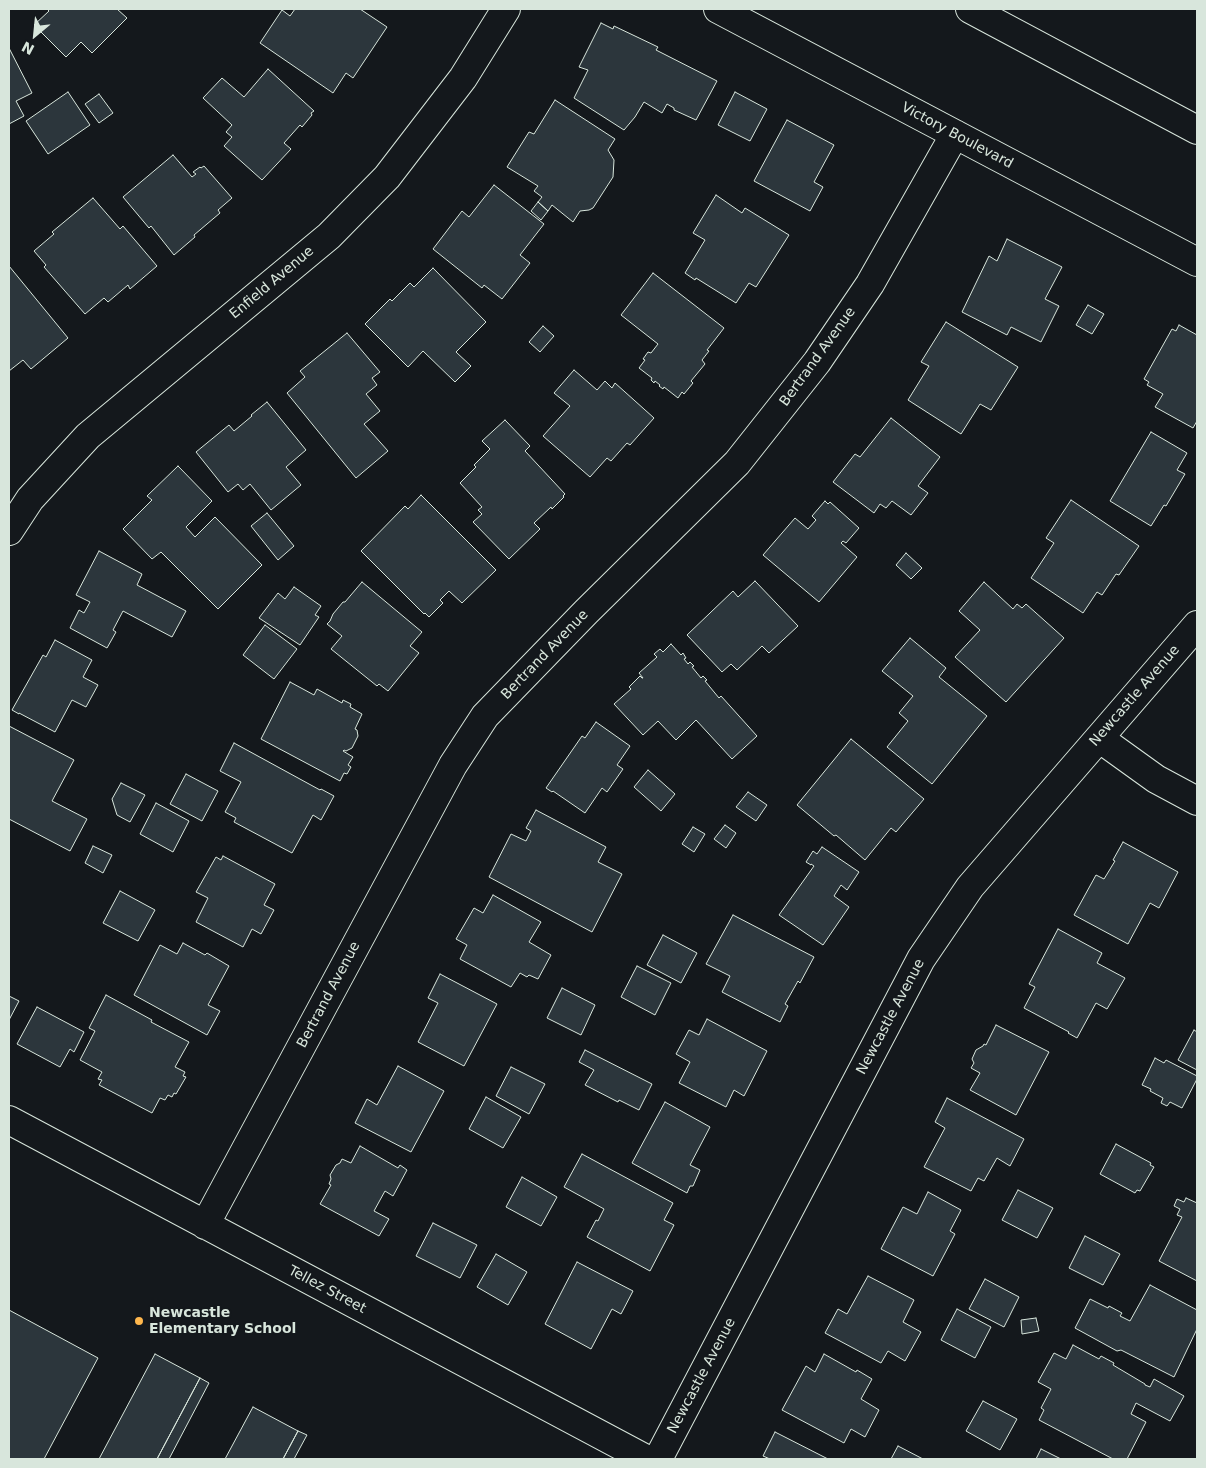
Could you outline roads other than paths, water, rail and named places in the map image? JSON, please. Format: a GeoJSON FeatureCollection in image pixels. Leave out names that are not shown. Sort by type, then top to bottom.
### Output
{"type":"FeatureCollection","features":[{"type":"Feature","properties":{"kind":"street","name":"Enfield Avenue"},"geometry":{"type":"LineString","coordinates":[[9,531],[30,499],[88,436],[329,236],[387,177],[463,78],[506,9]]}},
{"type":"Feature","properties":{"kind":"street","name":"Victory Boulevard"},"geometry":{"type":"LineString","coordinates":[[718,9],[1197,262]]}},
{"type":"Feature","properties":{"kind":"street"},"geometry":{"type":"LineString","coordinates":[[970,9],[1197,130]]}},
{"type":"Feature","properties":{"kind":"street","name":"Bertrand Avenue"},"geometry":{"type":"LineString","coordinates":[[206,1225],[453,765],[485,716],[586,612],[737,463],[817,362],[870,284],[955,134]]}},
{"type":"Feature","properties":{"kind":"street","name":"Newcastle Avenue"},"geometry":{"type":"LineString","coordinates":[[658,1459],[921,959],[970,887],[1197,625]]}},
{"type":"Feature","properties":{"kind":"street"},"geometry":{"type":"LineString","coordinates":[[1099,738],[1156,779],[1197,801]]}},
{"type":"Feature","properties":{"kind":"street","name":"Tellez Street"},"geometry":{"type":"LineString","coordinates":[[9,1120],[646,1459]]}},
{"type":"Feature","properties":{"kind":"place","name":"Newcastle Elementary School"},"geometry":{"type":"Point","coordinates":[139,1321]}}]}
